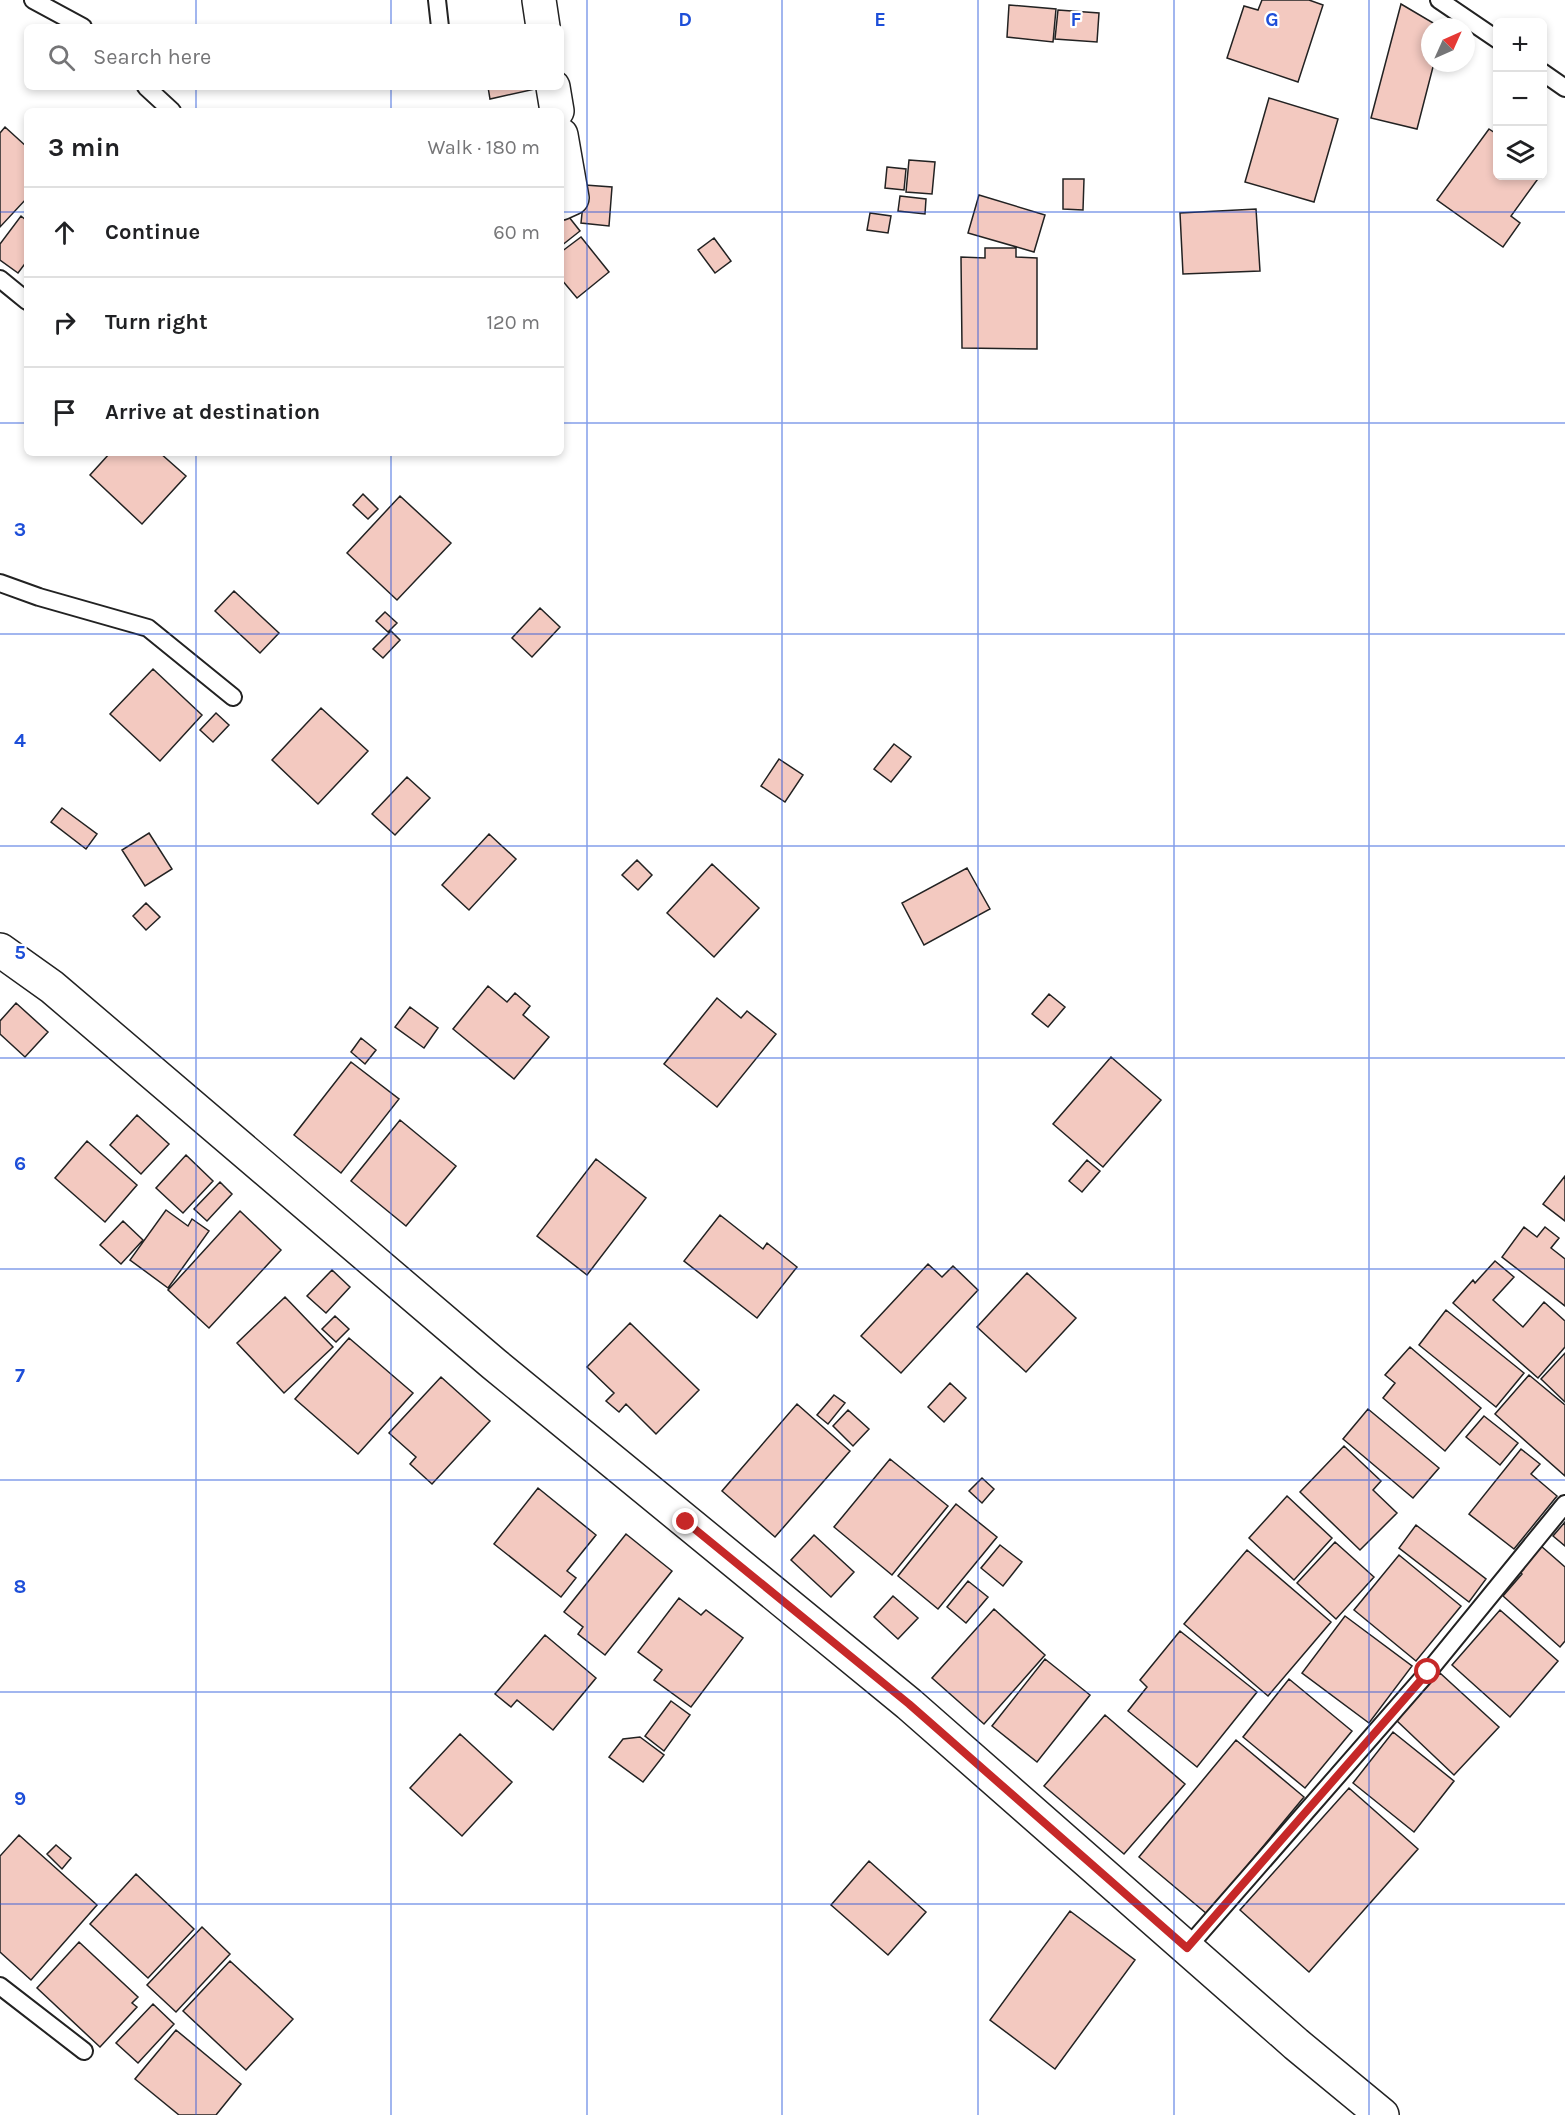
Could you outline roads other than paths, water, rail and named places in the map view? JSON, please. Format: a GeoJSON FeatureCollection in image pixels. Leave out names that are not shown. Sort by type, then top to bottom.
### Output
{"type":"FeatureCollection","features":[{"type":"Feature","properties":{"kind":"street"},"geometry":{"type":"LineString","coordinates":[[539,0],[543,24]]}},
{"type":"Feature","properties":{"kind":"street"},"geometry":{"type":"LineString","coordinates":[[554,90],[556,108]]}},
{"type":"Feature","properties":{"kind":"street"},"geometry":{"type":"LineString","coordinates":[[564,152],[572,198],[564,202]]}},
{"type":"Feature","properties":{"kind":"street"},"geometry":{"type":"LineString","coordinates":[[0,950],[52,987],[494,1364],[909,1704],[1296,2044],[1382,2115]]}},
{"type":"Feature","properties":{"kind":"lane"},"geometry":{"type":"LineString","coordinates":[[33,0],[77,24]]}},
{"type":"Feature","properties":{"kind":"lane"},"geometry":{"type":"LineString","coordinates":[[436,0],[440,24]]}},
{"type":"Feature","properties":{"kind":"lane"},"geometry":{"type":"LineString","coordinates":[[1439,0],[1493,37]]}},
{"type":"Feature","properties":{"kind":"lane"},"geometry":{"type":"LineString","coordinates":[[1547,75],[1565,87]]}},
{"type":"Feature","properties":{"kind":"lane"},"geometry":{"type":"LineString","coordinates":[[149,90],[169,108]]}},
{"type":"Feature","properties":{"kind":"lane"},"geometry":{"type":"LineString","coordinates":[[0,279],[24,299]]}},
{"type":"Feature","properties":{"kind":"lane"},"geometry":{"type":"LineString","coordinates":[[0,583],[39,597],[148,628],[233,697]]}},
{"type":"Feature","properties":{"kind":"lane"},"geometry":{"type":"LineString","coordinates":[[1187,1948],[1428,1672],[1565,1504]]}},
{"type":"Feature","properties":{"kind":"lane"},"geometry":{"type":"LineString","coordinates":[[0,1986],[84,2051]]}}]}
